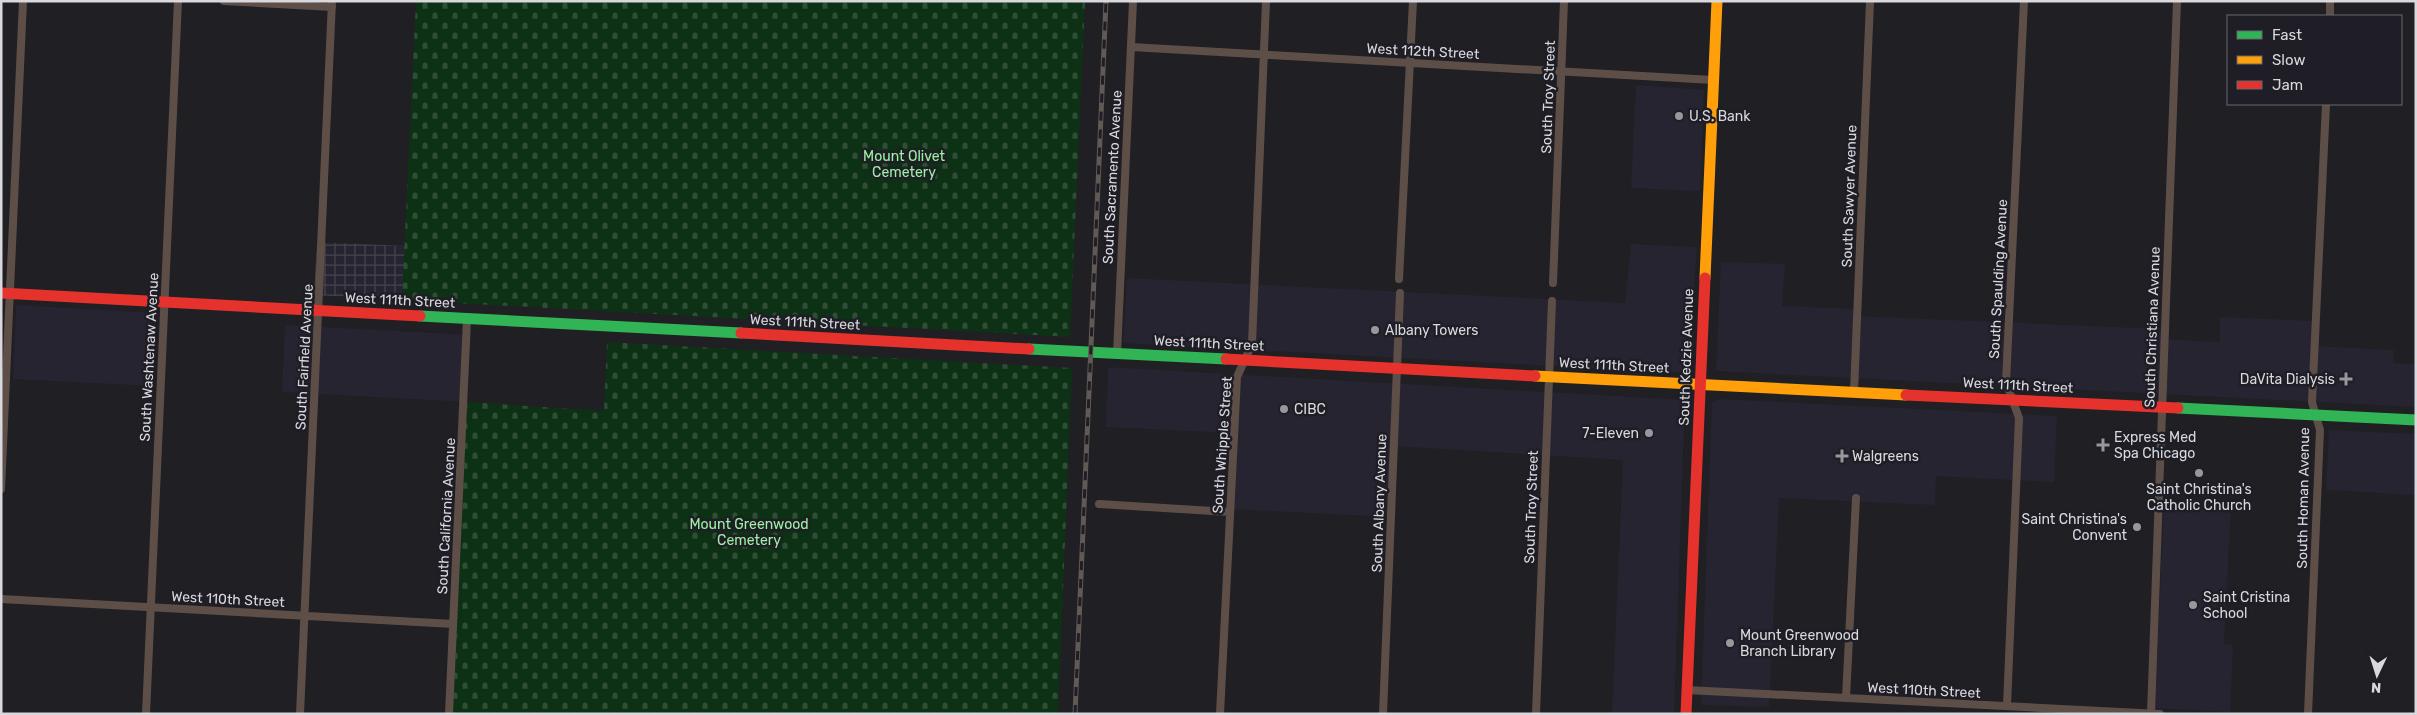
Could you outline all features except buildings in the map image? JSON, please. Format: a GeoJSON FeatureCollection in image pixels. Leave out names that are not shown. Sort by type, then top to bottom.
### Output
{"type":"FeatureCollection","features":[{"type":"Feature","properties":{"kind":"main road","name":"South Kedzie Avenue"},"geometry":{"type":"LineString","coordinates":[[1686,714],[1717,1]]}},
{"type":"Feature","properties":{"kind":"main road","name":"West 111th Street"},"geometry":{"type":"LineString","coordinates":[[6,293],[1548,377],[2416,420]]}},
{"type":"Feature","properties":{"kind":"street"},"geometry":{"type":"LineString","coordinates":[[1,489],[6,293],[23,1]]}},
{"type":"Feature","properties":{"kind":"street","name":"South Washtenaw Avenue"},"geometry":{"type":"LineString","coordinates":[[146,714],[178,1]]}},
{"type":"Feature","properties":{"kind":"street"},"geometry":{"type":"LineString","coordinates":[[224,1],[332,4]]}},
{"type":"Feature","properties":{"kind":"street","name":"South Sacramento Avenue"},"geometry":{"type":"LineString","coordinates":[[1117,354],[1133,1]]}},
{"type":"Feature","properties":{"kind":"street","name":"South Whipple Street"},"geometry":{"type":"LineString","coordinates":[[1220,714],[1237,377],[1252,344],[1266,1]]}},
{"type":"Feature","properties":{"kind":"street"},"geometry":{"type":"LineString","coordinates":[[1399,279],[1412,1]]}},
{"type":"Feature","properties":{"kind":"street","name":"South Troy Street"},"geometry":{"type":"LineString","coordinates":[[1553,283],[1564,1]]}},
{"type":"Feature","properties":{"kind":"street","name":"South Sawyer Avenue"},"geometry":{"type":"LineString","coordinates":[[1854,392],[1870,1]]}},
{"type":"Feature","properties":{"kind":"street","name":"South Spaulding Avenue"},"geometry":{"type":"LineString","coordinates":[[2006,706],[2019,418],[2006,382],[2024,1]]}},
{"type":"Feature","properties":{"kind":"street","name":"South Christiana Avenue"},"geometry":{"type":"LineString","coordinates":[[2151,713],[2177,1]]}},
{"type":"Feature","properties":{"kind":"street"},"geometry":{"type":"LineString","coordinates":[[2330,1],[2330,15]]}},
{"type":"Feature","properties":{"kind":"street","name":"South Fairfield Avenue"},"geometry":{"type":"LineString","coordinates":[[300,714],[332,4]]}},
{"type":"Feature","properties":{"kind":"street","name":"West 112th Street"},"geometry":{"type":"LineString","coordinates":[[1131,47],[1713,80]]}},
{"type":"Feature","properties":{"kind":"street","name":"South Homan Avenue"},"geometry":{"type":"LineString","coordinates":[[2308,714],[2320,448],[2320,430],[2312,402],[2326,105]]}},
{"type":"Feature","properties":{"kind":"street","name":"South Albany Avenue"},"geometry":{"type":"LineString","coordinates":[[1384,714],[1400,294]]}},
{"type":"Feature","properties":{"kind":"street","name":"South Troy Street"},"geometry":{"type":"LineString","coordinates":[[1536,714],[1552,301]]}},
{"type":"Feature","properties":{"kind":"street","name":"South California Avenue"},"geometry":{"type":"LineString","coordinates":[[449,714],[467,318]]}},
{"type":"Feature","properties":{"kind":"street"},"geometry":{"type":"LineString","coordinates":[[1846,698],[1856,498]]}},
{"type":"Feature","properties":{"kind":"street"},"geometry":{"type":"LineString","coordinates":[[1099,504],[1229,512]]}},
{"type":"Feature","properties":{"kind":"street","name":"West 110th Street"},"geometry":{"type":"LineString","coordinates":[[1,599],[453,624]]}},
{"type":"Feature","properties":{"kind":"street","name":"West 110th Street"},"geometry":{"type":"LineString","coordinates":[[1687,690],[2160,714]]}},
{"type":"Feature","properties":{"kind":"shaded area"},"geometry":{"type":"Polygon","coordinates":[[[1636,85],[1704,90],[1700,191],[1631,188],[1636,85]]]}},
{"type":"Feature","properties":{"kind":"shaded area"},"geometry":{"type":"Polygon","coordinates":[[[317,242],[405,246],[402,300],[314,295],[317,242]]]}},
{"type":"Feature","properties":{"kind":"shaded area"},"geometry":{"type":"Polygon","coordinates":[[[1631,244],[1697,247],[1687,373],[1123,343],[1127,278],[1625,303],[1631,244]]]}},
{"type":"Feature","properties":{"kind":"shaded area"},"geometry":{"type":"Polygon","coordinates":[[[1721,262],[1785,264],[1782,306],[1856,309],[1856,316],[2161,329],[2161,339],[2220,342],[2220,317],[2315,321],[2313,346],[2394,350],[2393,363],[2416,364],[2416,407],[1716,371],[1721,262]]]}},
{"type":"Feature","properties":{"kind":"shaded area"},"geometry":{"type":"Polygon","coordinates":[[[16,305],[156,313],[154,386],[13,379],[16,305]]]}},
{"type":"Feature","properties":{"kind":"shaded area"},"geometry":{"type":"Polygon","coordinates":[[[285,325],[471,335],[467,402],[282,392],[285,325]]]}},
{"type":"Feature","properties":{"kind":"shaded area"},"geometry":{"type":"Polygon","coordinates":[[[1108,367],[1685,400],[1674,714],[1612,714],[1623,460],[1393,446],[1390,517],[1231,509],[1234,433],[1106,427],[1108,367]]]}},
{"type":"Feature","properties":{"kind":"shaded area"},"geometry":{"type":"Polygon","coordinates":[[[1719,399],[2057,416],[2054,482],[1936,476],[1935,505],[1779,498],[1769,707],[1701,705],[1712,403],[1719,399]]]}},
{"type":"Feature","properties":{"kind":"shaded area"},"geometry":{"type":"Polygon","coordinates":[[[2329,430],[2416,434],[2416,495],[2326,490],[2329,430]]]}},
{"type":"Feature","properties":{"kind":"shaded area","name":"Saint Cristina School"},"geometry":{"type":"Polygon","coordinates":[[[2164,501],[2231,505],[2224,644],[2233,645],[2230,712],[2155,708],[2164,501]]]}},
{"type":"Feature","properties":{"kind":"green space","name":"Mount Olivet Cemetery"},"geometry":{"type":"Polygon","coordinates":[[[416,1],[1085,1],[1070,337],[402,300],[416,1]]]}},
{"type":"Feature","properties":{"kind":"green space","name":"Mount Greenwood Cemetery"},"geometry":{"type":"Polygon","coordinates":[[[607,342],[1072,368],[1058,714],[453,714],[467,402],[604,411],[607,342]]]}},
{"type":"Feature","properties":{"kind":"railway"},"geometry":{"type":"LineString","coordinates":[[1075,714],[1106,1]]}},
{"type":"Feature","properties":{"kind":"traffic: fast"},"geometry":{"type":"LineString","coordinates":[[420,316],[741,333]]}},
{"type":"Feature","properties":{"kind":"traffic: fast"},"geometry":{"type":"LineString","coordinates":[[1029,349],[1226,359]]}},
{"type":"Feature","properties":{"kind":"traffic: fast"},"geometry":{"type":"LineString","coordinates":[[2178,408],[2416,420]]}},
{"type":"Feature","properties":{"kind":"traffic: slow"},"geometry":{"type":"LineString","coordinates":[[1705,278],[1717,1]]}},
{"type":"Feature","properties":{"kind":"traffic: slow"},"geometry":{"type":"LineString","coordinates":[[1535,376],[1906,395]]}},
{"type":"Feature","properties":{"kind":"traffic: jam"},"geometry":{"type":"LineString","coordinates":[[1686,714],[1705,278]]}},
{"type":"Feature","properties":{"kind":"traffic: jam"},"geometry":{"type":"LineString","coordinates":[[1,293],[420,316]]}},
{"type":"Feature","properties":{"kind":"traffic: jam"},"geometry":{"type":"LineString","coordinates":[[741,333],[1029,349]]}},
{"type":"Feature","properties":{"kind":"traffic: jam"},"geometry":{"type":"LineString","coordinates":[[1226,359],[1535,376]]}},
{"type":"Feature","properties":{"kind":"traffic: jam"},"geometry":{"type":"LineString","coordinates":[[1906,395],[2178,408]]}},
{"type":"Feature","properties":{"kind":"place","name":"U.S. Bank"},"geometry":{"type":"Point","coordinates":[1679,116]}},
{"type":"Feature","properties":{"kind":"place","name":"Albany Towers"},"geometry":{"type":"Point","coordinates":[1375,330]}},
{"type":"Feature","properties":{"kind":"place","name":"DaVita Dialysis"},"geometry":{"type":"Point","coordinates":[2346,379]}},
{"type":"Feature","properties":{"kind":"place","name":"CIBC"},"geometry":{"type":"Point","coordinates":[1284,409]}},
{"type":"Feature","properties":{"kind":"place","name":"7-Eleven"},"geometry":{"type":"Point","coordinates":[1649,433]}},
{"type":"Feature","properties":{"kind":"place","name":"Express Med Spa Chicago"},"geometry":{"type":"Point","coordinates":[2103,445]}},
{"type":"Feature","properties":{"kind":"place","name":"Walgreens"},"geometry":{"type":"Point","coordinates":[1842,456]}},
{"type":"Feature","properties":{"kind":"place","name":"Saint Christina's Catholic Church"},"geometry":{"type":"Point","coordinates":[2199,473]}},
{"type":"Feature","properties":{"kind":"place","name":"Saint Christina's Convent"},"geometry":{"type":"Point","coordinates":[2137,527]}},
{"type":"Feature","properties":{"kind":"place","name":"Saint Cristina School"},"geometry":{"type":"Point","coordinates":[2193,605]}},
{"type":"Feature","properties":{"kind":"place","name":"Mount Greenwood Branch Library"},"geometry":{"type":"Point","coordinates":[1730,643]}}]}
